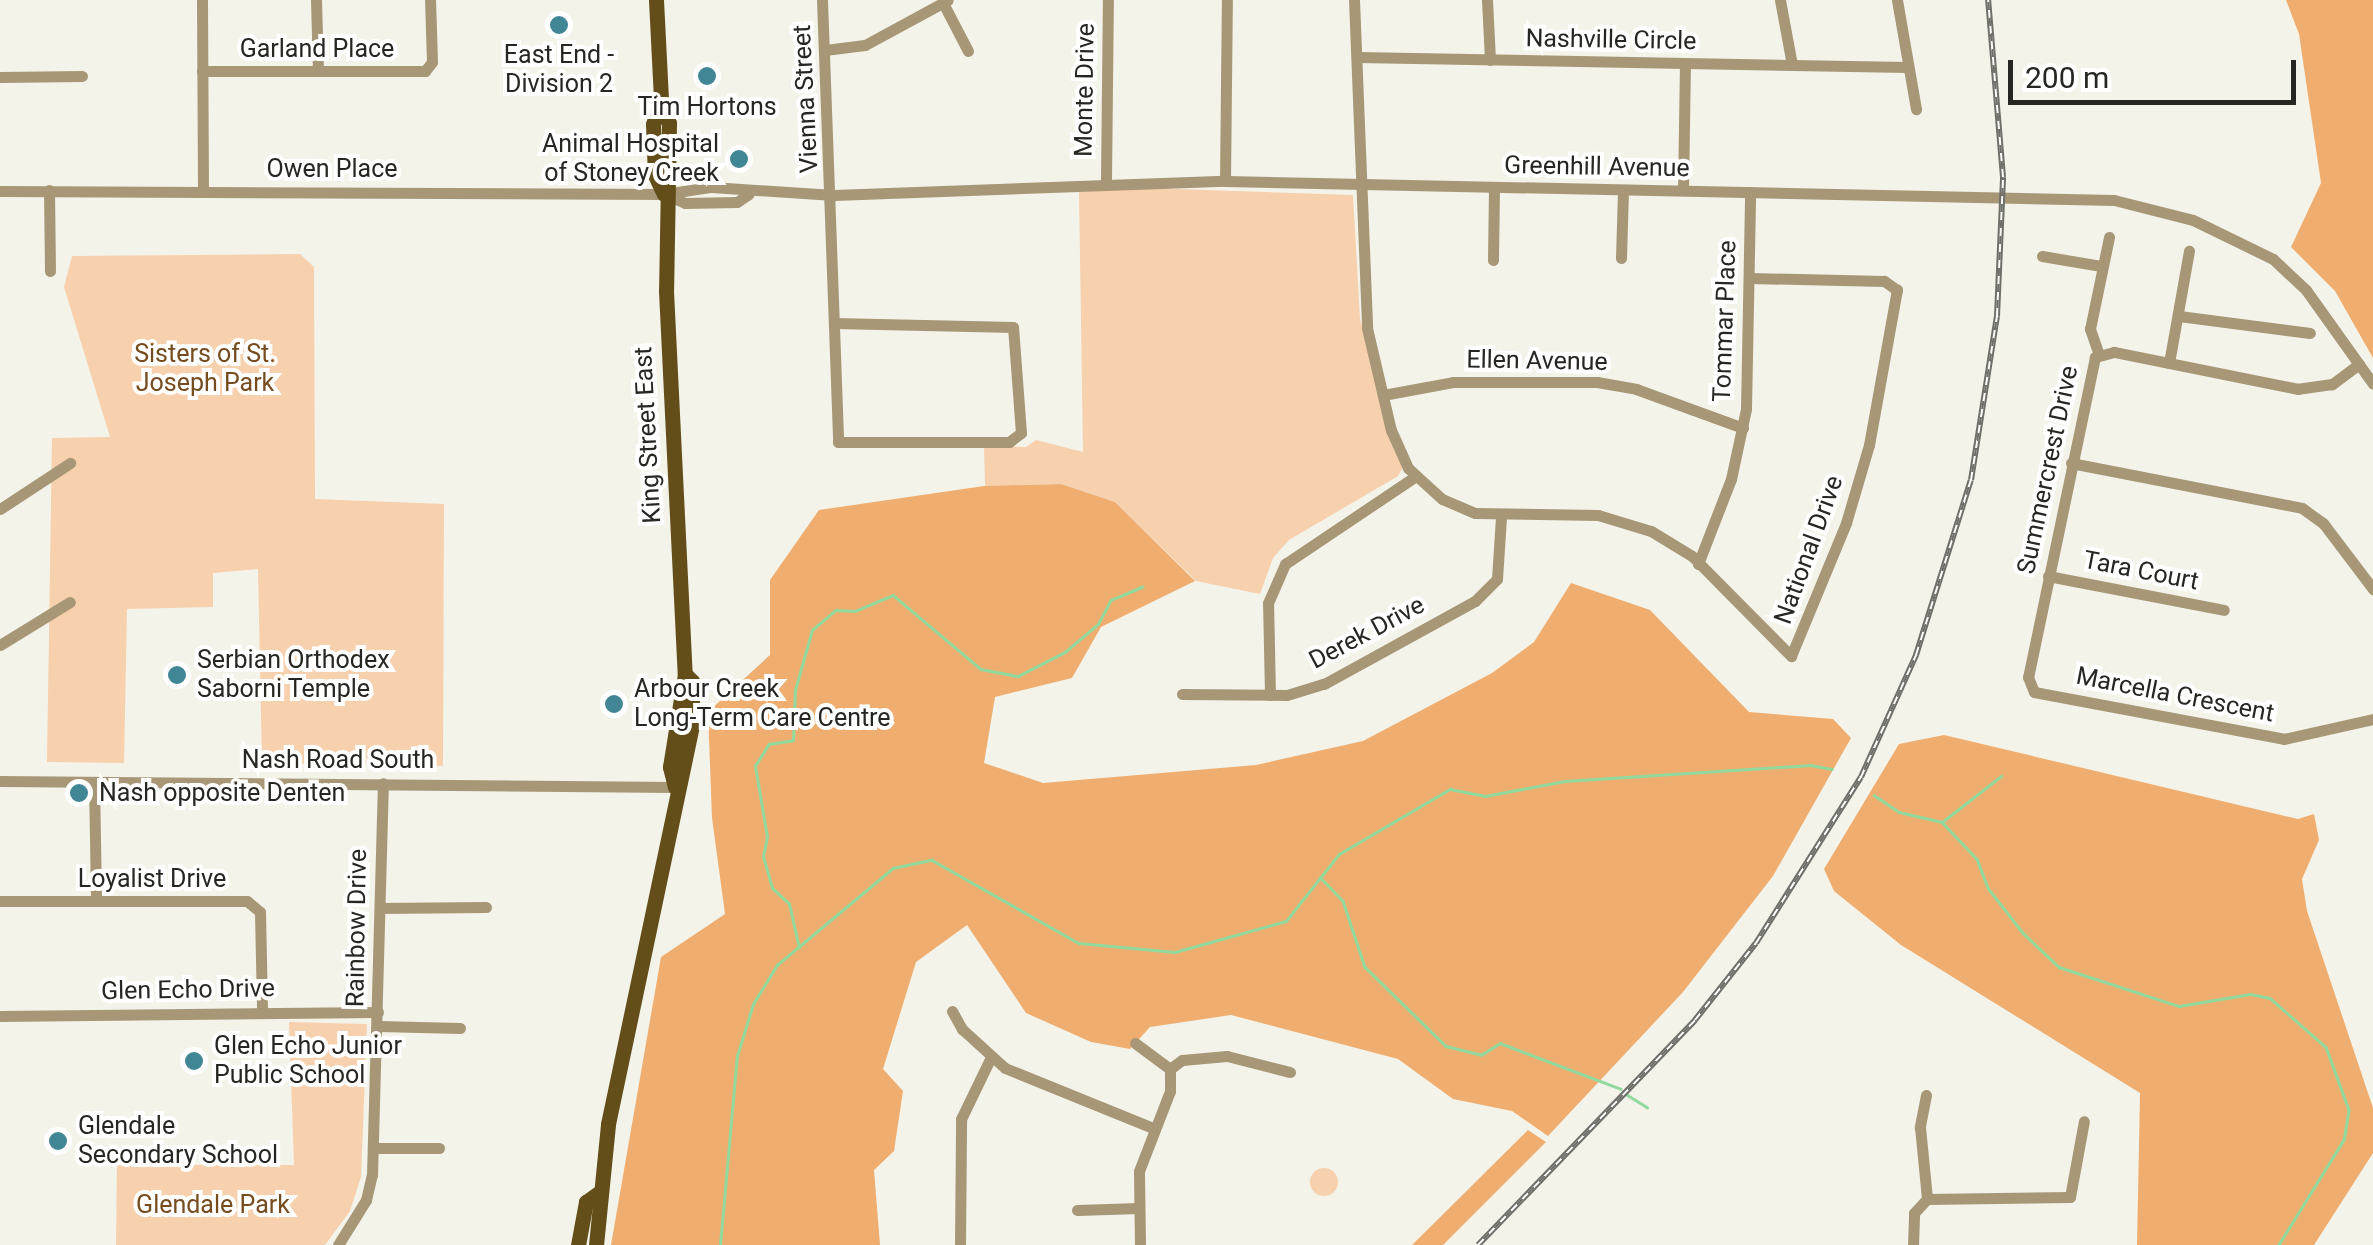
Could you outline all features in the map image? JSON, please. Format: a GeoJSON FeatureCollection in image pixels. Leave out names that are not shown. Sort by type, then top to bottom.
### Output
{"type":"FeatureCollection","features":[{"type":"Feature","properties":{"kind":"main road","name":"King Street East"},"geometry":{"type":"LineString","coordinates":[[596,1245],[603,1204],[597,1194],[676,787],[692,726],[692,678],[685,674],[664,194],[655,175],[653,124],[661,100],[656,0]]}},
{"type":"Feature","properties":{"kind":"main road","name":"King Street East"},"geometry":{"type":"LineString","coordinates":[[578,1245],[586,1202],[597,1194]]}},
{"type":"Feature","properties":{"kind":"street"},"geometry":{"type":"LineString","coordinates":[[202,0],[203,191]]}},
{"type":"Feature","properties":{"kind":"street"},"geometry":{"type":"LineString","coordinates":[[316,0],[318,70]]}},
{"type":"Feature","properties":{"kind":"street","name":"Garland Place"},"geometry":{"type":"LineString","coordinates":[[202,71],[430,69],[430,0]]}},
{"type":"Feature","properties":{"kind":"street","name":"Vienna Street"},"geometry":{"type":"LineString","coordinates":[[822,0],[834,195],[834,322],[838,442],[1009,442],[1021,432],[1013,327],[834,322]]}},
{"type":"Feature","properties":{"kind":"street","name":"Monte Drive"},"geometry":{"type":"LineString","coordinates":[[1106,182],[1108,0]]}},
{"type":"Feature","properties":{"kind":"street"},"geometry":{"type":"LineString","coordinates":[[1225,181],[1227,0]]}},
{"type":"Feature","properties":{"kind":"street"},"geometry":{"type":"LineString","coordinates":[[1354,0],[1364,187]]}},
{"type":"Feature","properties":{"kind":"street","name":"Nashville Circle"},"geometry":{"type":"LineString","coordinates":[[1487,0],[1490,60],[1907,67]]}},
{"type":"Feature","properties":{"kind":"street"},"geometry":{"type":"LineString","coordinates":[[1780,0],[1792,66]]}},
{"type":"Feature","properties":{"kind":"street"},"geometry":{"type":"LineString","coordinates":[[1897,0],[1916,108]]}},
{"type":"Feature","properties":{"kind":"street"},"geometry":{"type":"LineString","coordinates":[[825,50],[865,45],[945,1],[968,51]]}},
{"type":"Feature","properties":{"kind":"street"},"geometry":{"type":"LineString","coordinates":[[1357,57],[1490,60]]}},
{"type":"Feature","properties":{"kind":"street"},"geometry":{"type":"LineString","coordinates":[[1683,190],[1685,64]]}},
{"type":"Feature","properties":{"kind":"street"},"geometry":{"type":"LineString","coordinates":[[0,76],[82,76]]}},
{"type":"Feature","properties":{"kind":"street","name":"Greenhill Avenue"},"geometry":{"type":"LineString","coordinates":[[664,194],[686,202],[737,202],[749,194],[834,195],[1106,182],[1225,181],[1364,187],[2114,200],[2193,220],[2274,259],[2306,290],[2373,384]]}},
{"type":"Feature","properties":{"kind":"street","name":"National Drive"},"geometry":{"type":"LineString","coordinates":[[1364,187],[1367,328],[1398,450],[1416,476],[1458,508],[1501,518],[1575,514],[1625,520],[1660,536],[1698,564],[1791,656],[1846,524],[1869,445],[1897,290],[1884,281],[1750,278]]}},
{"type":"Feature","properties":{"kind":"street"},"geometry":{"type":"LineString","coordinates":[[1493,260],[1494,188]]}},
{"type":"Feature","properties":{"kind":"street"},"geometry":{"type":"LineString","coordinates":[[49,190],[50,271]]}},
{"type":"Feature","properties":{"kind":"street"},"geometry":{"type":"LineString","coordinates":[[1621,258],[1623,190]]}},
{"type":"Feature","properties":{"kind":"street","name":"Owen Place"},"geometry":{"type":"LineString","coordinates":[[0,191],[664,194]]}},
{"type":"Feature","properties":{"kind":"street","name":"Tommar Place"},"geometry":{"type":"LineString","coordinates":[[1698,564],[1743,428],[1750,192]]}},
{"type":"Feature","properties":{"kind":"street"},"geometry":{"type":"LineString","coordinates":[[2099,354],[2090,329],[2108,237]]}},
{"type":"Feature","properties":{"kind":"street"},"geometry":{"type":"LineString","coordinates":[[2169,363],[2189,251]]}},
{"type":"Feature","properties":{"kind":"street"},"geometry":{"type":"LineString","coordinates":[[2042,256],[2100,266]]}},
{"type":"Feature","properties":{"kind":"street"},"geometry":{"type":"LineString","coordinates":[[2180,316],[2310,332]]}},
{"type":"Feature","properties":{"kind":"street","name":"Summercrest Drive"},"geometry":{"type":"LineString","coordinates":[[2030,686],[2071,463],[2099,354],[2169,363],[2298,389],[2332,384],[2359,364]]}},
{"type":"Feature","properties":{"kind":"street","name":"Ellen Avenue"},"geometry":{"type":"LineString","coordinates":[[1384,395],[1453,382],[1596,382],[1636,389],[1743,428]]}},
{"type":"Feature","properties":{"kind":"street"},"geometry":{"type":"LineString","coordinates":[[0,509],[70,463]]}},
{"type":"Feature","properties":{"kind":"street"},"geometry":{"type":"LineString","coordinates":[[2071,463],[2302,508],[2323,523],[2373,588]]}},
{"type":"Feature","properties":{"kind":"street"},"geometry":{"type":"LineString","coordinates":[[1270,695],[1268,603],[1284,564],[1416,476]]}},
{"type":"Feature","properties":{"kind":"street","name":"Derek Drive"},"geometry":{"type":"LineString","coordinates":[[1182,694],[1270,695],[1324,684],[1484,596],[1501,564],[1501,518]]}},
{"type":"Feature","properties":{"kind":"street","name":"Tara Court"},"geometry":{"type":"LineString","coordinates":[[2048,576],[2224,610]]}},
{"type":"Feature","properties":{"kind":"street"},"geometry":{"type":"LineString","coordinates":[[0,645],[70,602]]}},
{"type":"Feature","properties":{"kind":"street","name":"Marcella Crescent"},"geometry":{"type":"LineString","coordinates":[[2030,686],[2284,739],[2373,719]]}},
{"type":"Feature","properties":{"kind":"street","name":"Nash Road South"},"geometry":{"type":"LineString","coordinates":[[0,781],[676,787]]}},
{"type":"Feature","properties":{"kind":"street"},"geometry":{"type":"LineString","coordinates":[[94,782],[96,901]]}},
{"type":"Feature","properties":{"kind":"street","name":"Rainbow Drive"},"geometry":{"type":"LineString","coordinates":[[338,1245],[366,1200],[374,1148],[383,783]]}},
{"type":"Feature","properties":{"kind":"street","name":"Loyalist Drive"},"geometry":{"type":"LineString","coordinates":[[0,901],[247,902],[258,908],[262,1011]]}},
{"type":"Feature","properties":{"kind":"street"},"geometry":{"type":"LineString","coordinates":[[380,908],[486,908]]}},
{"type":"Feature","properties":{"kind":"street"},"geometry":{"type":"LineString","coordinates":[[952,1011],[991,1057],[1032,1082],[1156,1128]]}},
{"type":"Feature","properties":{"kind":"street","name":"Glen Echo Drive"},"geometry":{"type":"LineString","coordinates":[[0,1016],[378,1012]]}},
{"type":"Feature","properties":{"kind":"street"},"geometry":{"type":"LineString","coordinates":[[378,1026],[460,1028]]}},
{"type":"Feature","properties":{"kind":"street"},"geometry":{"type":"LineString","coordinates":[[1135,1043],[1170,1069]]}},
{"type":"Feature","properties":{"kind":"street"},"geometry":{"type":"LineString","coordinates":[[1170,1069],[1182,1060],[1227,1056],[1290,1072]]}},
{"type":"Feature","properties":{"kind":"street"},"geometry":{"type":"LineString","coordinates":[[960,1245],[961,1119],[991,1057]]}},
{"type":"Feature","properties":{"kind":"street"},"geometry":{"type":"LineString","coordinates":[[1140,1245],[1139,1171],[1170,1092],[1170,1069]]}},
{"type":"Feature","properties":{"kind":"street"},"geometry":{"type":"LineString","coordinates":[[1926,1095],[1920,1145],[1927,1199]]}},
{"type":"Feature","properties":{"kind":"street"},"geometry":{"type":"LineString","coordinates":[[1913,1245],[1914,1213],[1927,1199],[2070,1197],[2084,1121]]}},
{"type":"Feature","properties":{"kind":"street"},"geometry":{"type":"LineString","coordinates":[[374,1148],[439,1148]]}},
{"type":"Feature","properties":{"kind":"street"},"geometry":{"type":"LineString","coordinates":[[1077,1210],[1139,1208]]}},
{"type":"Feature","properties":{"kind":"green space"},"geometry":{"type":"Polygon","coordinates":[[[1118,187],[1353,195],[1360,319],[1405,464],[1398,476],[1289,540],[1273,558],[1260,594],[1196,581],[1115,502],[1061,484],[985,486],[984,446],[1026,447],[1036,440],[1083,452],[1079,192],[1118,187]]]}},
{"type":"Feature","properties":{"kind":"green space","name":"Sisters of St. Joseph Park"},"geometry":{"type":"Polygon","coordinates":[[[300,254],[314,267],[315,499],[444,504],[443,766],[262,763],[258,569],[213,573],[213,607],[127,609],[124,763],[47,762],[52,438],[110,437],[64,287],[72,256],[300,254]]]}},
{"type":"Feature","properties":{"kind":"green space","name":"Glendale Park"},"geometry":{"type":"Polygon","coordinates":[[[289,1022],[367,1024],[361,1177],[350,1211],[325,1245],[116,1245],[117,1165],[294,1165],[289,1022]]]}},
{"type":"Feature","properties":{"kind":"green space"},"geometry":{"type":"Polygon","coordinates":[[[1324,1168],[1334,1172],[1338,1182],[1334,1192],[1324,1196],[1314,1192],[1310,1182],[1314,1172],[1324,1168]]]}},
{"type":"Feature","properties":{"kind":"shaded area"},"geometry":{"type":"Polygon","coordinates":[[[2286,0],[2373,0],[2373,358],[2335,291],[2291,247],[2321,183],[2299,34],[2286,0]]]}},
{"type":"Feature","properties":{"kind":"shaded area"},"geometry":{"type":"Polygon","coordinates":[[[1061,484],[1115,502],[1195,581],[1101,627],[1072,678],[995,697],[984,763],[1043,783],[1256,765],[1363,741],[1492,673],[1534,642],[1571,583],[1650,610],[1749,712],[1833,719],[1851,738],[1773,876],[1683,992],[1548,1136],[1512,1111],[1453,1099],[1398,1059],[1231,1015],[1150,1027],[1130,1049],[1091,1042],[1026,1013],[967,925],[916,962],[883,1069],[903,1091],[894,1151],[874,1170],[880,1245],[611,1245],[661,957],[725,914],[712,818],[708,712],[770,655],[770,580],[819,510],[984,486],[1061,484]]]}},
{"type":"Feature","properties":{"kind":"shaded area"},"geometry":{"type":"Polygon","coordinates":[[[1944,735],[2298,819],[2314,814],[2319,840],[2302,879],[2307,911],[2373,1108],[2373,1153],[2314,1245],[2137,1245],[2140,1093],[1901,945],[1834,891],[1824,869],[1899,744],[1944,735]]]}},
{"type":"Feature","properties":{"kind":"shaded area"},"geometry":{"type":"Polygon","coordinates":[[[1528,1130],[1546,1142],[1443,1245],[1412,1245],[1528,1130]]]}},
{"type":"Feature","properties":{"kind":"waterway"},"geometry":{"type":"LineString","coordinates":[[799,948],[789,904],[772,888],[763,857],[767,837],[755,766],[769,744],[793,740],[795,690],[812,630],[836,610],[855,611],[893,595],[981,669],[1018,676],[1065,652],[1098,624],[1111,600],[1142,587]]}},
{"type":"Feature","properties":{"kind":"waterway"},"geometry":{"type":"LineString","coordinates":[[720,1245],[737,1056],[753,1004],[777,965],[893,868],[932,860],[1079,943],[1175,952],[1286,921],[1339,854],[1450,789],[1485,796],[1565,781],[1810,765],[1832,769]]}},
{"type":"Feature","properties":{"kind":"waterway"},"geometry":{"type":"LineString","coordinates":[[1942,822],[2001,776]]}},
{"type":"Feature","properties":{"kind":"waterway"},"geometry":{"type":"LineString","coordinates":[[1874,795],[1899,812],[1942,822],[1977,859],[1988,888],[2023,933],[2059,967],[2179,1006],[2250,994],[2270,998],[2326,1047],[2349,1110],[2344,1140],[2279,1245]]}},
{"type":"Feature","properties":{"kind":"waterway"},"geometry":{"type":"LineString","coordinates":[[1320,877],[1343,901],[1365,967],[1446,1046],[1481,1055],[1500,1043],[1621,1089]]}},
{"type":"Feature","properties":{"kind":"waterway"},"geometry":{"type":"LineString","coordinates":[[1626,1094],[1647,1107]]}},
{"type":"Feature","properties":{"kind":"railway"},"geometry":{"type":"LineString","coordinates":[[1478,1245],[1695,1020],[1756,943],[1861,777],[1916,655],[1971,480],[1997,316],[2003,177],[1988,0]]}},
{"type":"Feature","properties":{"kind":"place","name":"East End - Division 2"},"geometry":{"type":"Point","coordinates":[559,25]}},
{"type":"Feature","properties":{"kind":"place","name":"Tim Hortons"},"geometry":{"type":"Point","coordinates":[707,76]}},
{"type":"Feature","properties":{"kind":"place","name":"Animal Hospital of Stoney Creek"},"geometry":{"type":"Point","coordinates":[739,159]}},
{"type":"Feature","properties":{"kind":"place","name":"Serbian Orthodex Saborni Temple"},"geometry":{"type":"Point","coordinates":[177,675]}},
{"type":"Feature","properties":{"kind":"place","name":"Arbour Creek Long-Term Care Centre"},"geometry":{"type":"Point","coordinates":[614,704]}},
{"type":"Feature","properties":{"kind":"place","name":"Nash opposite Denten"},"geometry":{"type":"Point","coordinates":[79,793]}},
{"type":"Feature","properties":{"kind":"place","name":"Glen Echo Junior Public School"},"geometry":{"type":"Point","coordinates":[194,1061]}},
{"type":"Feature","properties":{"kind":"place","name":"Glendale Secondary School"},"geometry":{"type":"Point","coordinates":[58,1141]}}]}
